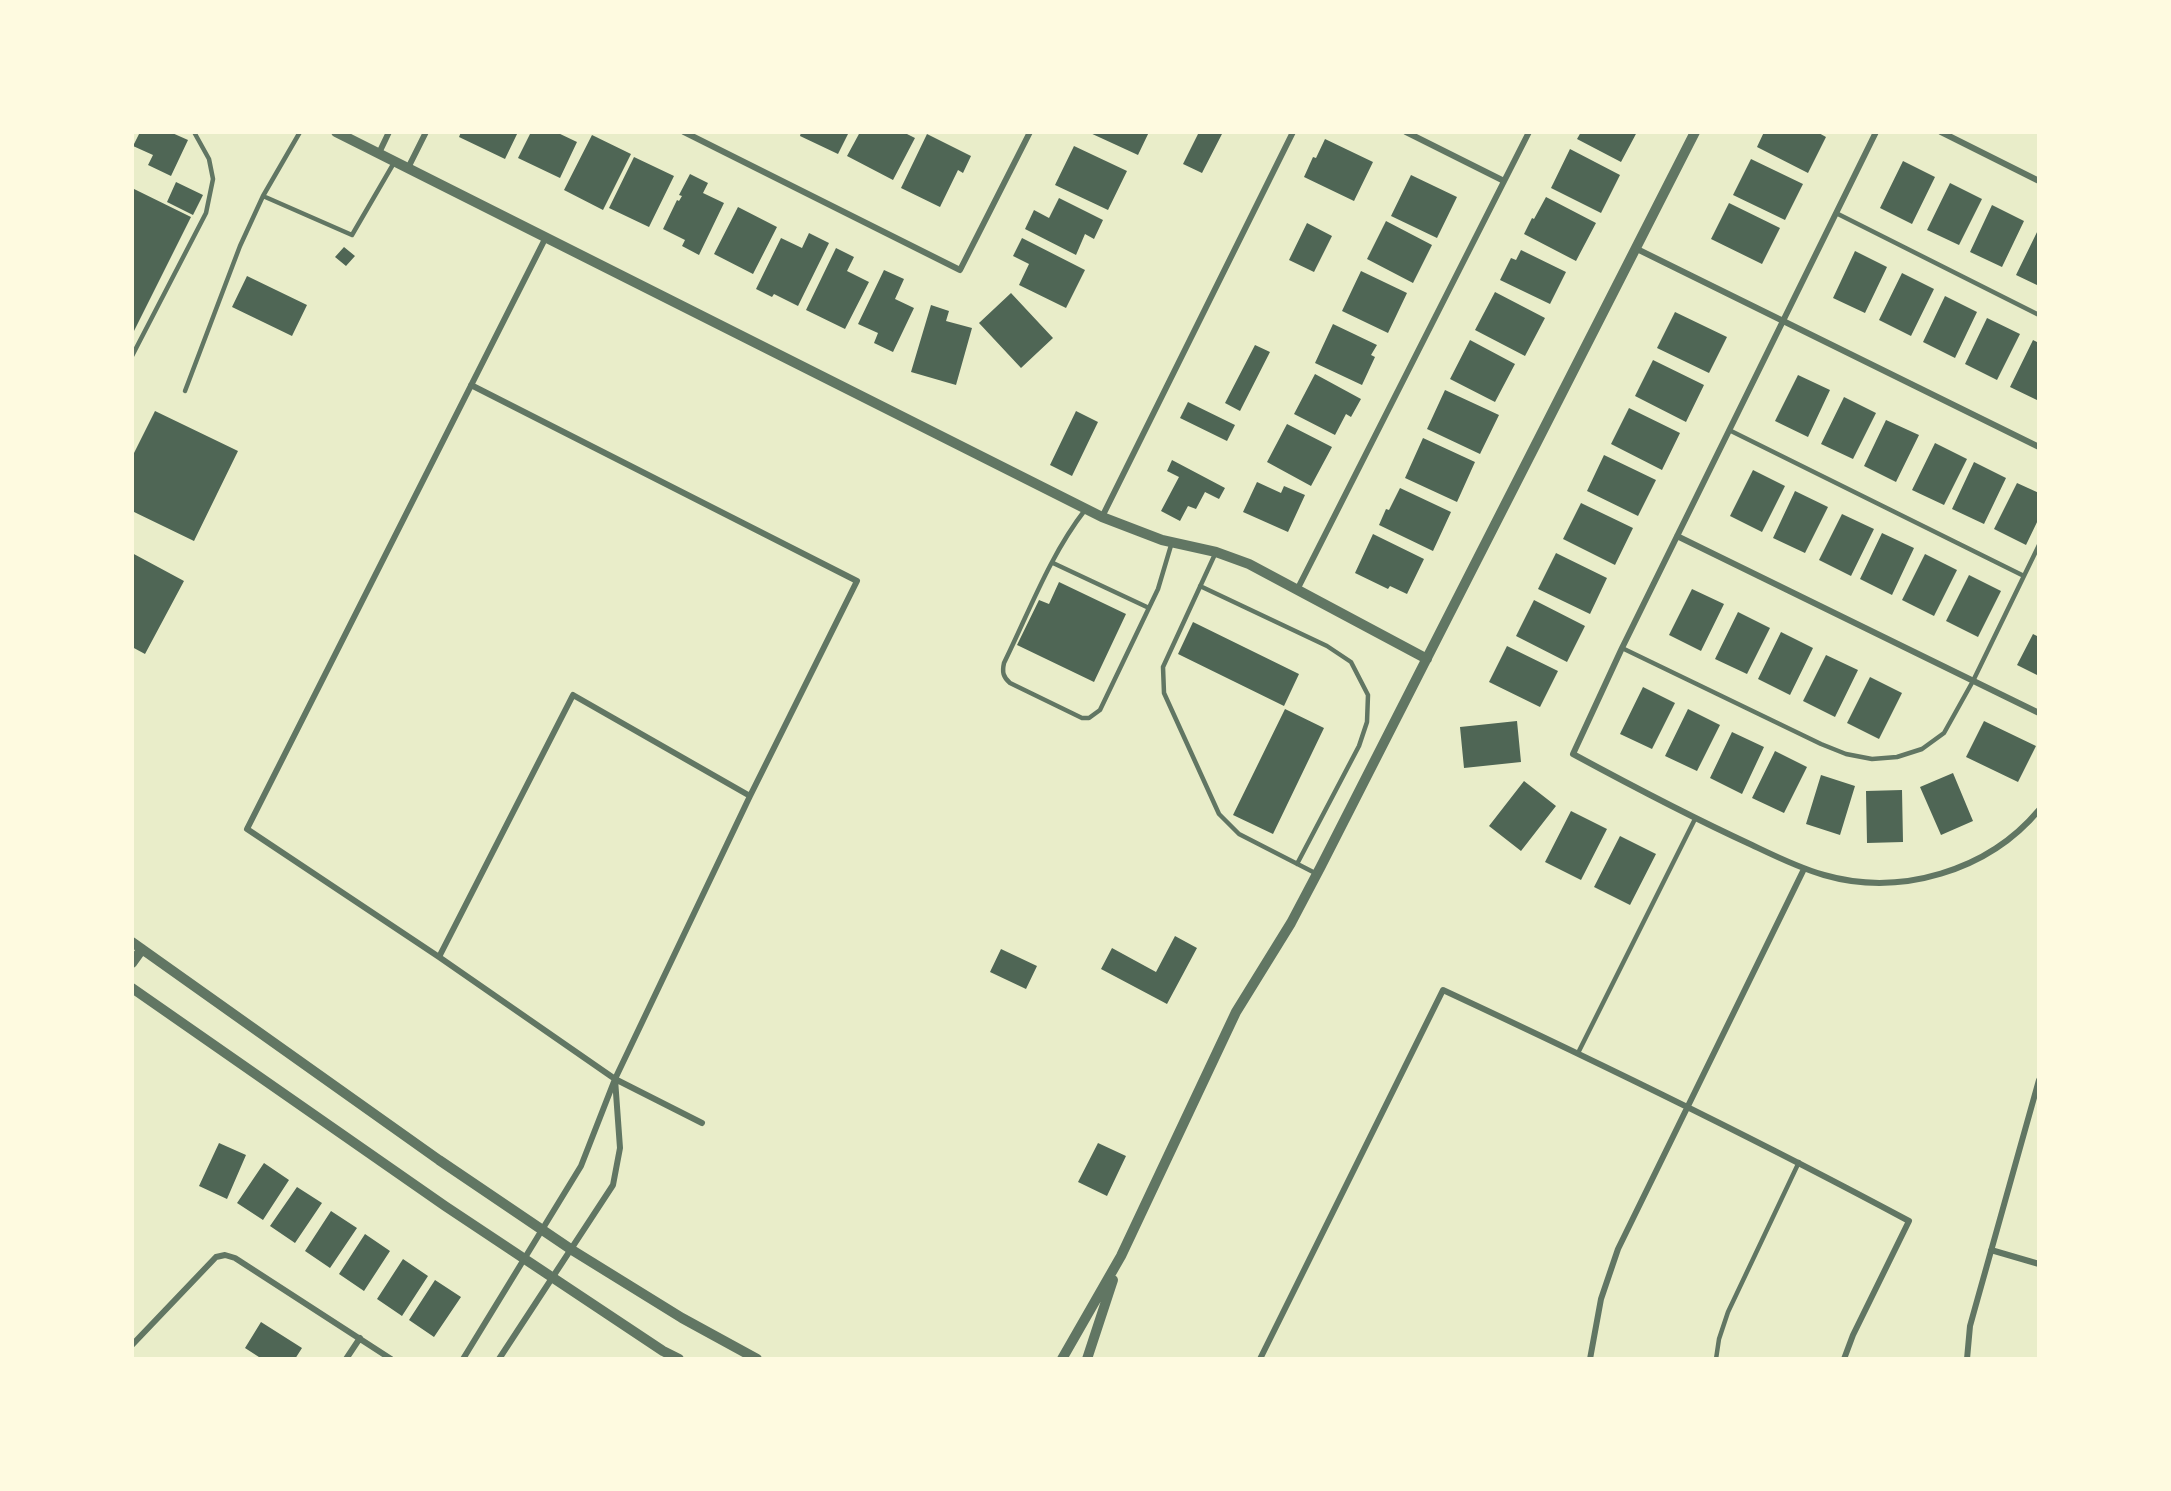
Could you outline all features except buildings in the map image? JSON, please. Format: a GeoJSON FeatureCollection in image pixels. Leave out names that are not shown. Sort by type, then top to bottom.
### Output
{"type":"FeatureCollection","features":[{"type":"Feature","properties":{"kind":"street"},"geometry":{"type":"LineString","coordinates":[[336,132],[1102,517],[1138,532],[1216,552],[1249,564],[1426,659]]}},
{"type":"Feature","properties":{"kind":"street"},"geometry":{"type":"LineString","coordinates":[[379,153],[389,132]]}},
{"type":"Feature","properties":{"kind":"street"},"geometry":{"type":"LineString","coordinates":[[408,168],[426,132]]}},
{"type":"Feature","properties":{"kind":"street"},"geometry":{"type":"LineString","coordinates":[[684,132],[960,270],[1030,132]]}},
{"type":"Feature","properties":{"kind":"street"},"geometry":{"type":"LineString","coordinates":[[1102,517],[1293,132]]}},
{"type":"Feature","properties":{"kind":"street"},"geometry":{"type":"LineString","coordinates":[[1406,132],[1504,181]]}},
{"type":"Feature","properties":{"kind":"street"},"geometry":{"type":"LineString","coordinates":[[1297,591],[1529,132]]}},
{"type":"Feature","properties":{"kind":"street"},"geometry":{"type":"LineString","coordinates":[[1062,1359],[1121,1256],[1236,1011],[1291,923],[1317,874],[1695,132]]}},
{"type":"Feature","properties":{"kind":"street"},"geometry":{"type":"LineString","coordinates":[[1876,132],[1622,648],[1573,754],[1695,819],[1804,868],[1824,875],[1865,882],[1928,877],[1948,871],[1986,854],[2019,830],[2039,810]]}},
{"type":"Feature","properties":{"kind":"street"},"geometry":{"type":"LineString","coordinates":[[1941,132],[2039,181]]}},
{"type":"Feature","properties":{"kind":"street"},"geometry":{"type":"LineString","coordinates":[[546,237],[247,829],[439,957],[615,1079],[702,1123]]}},
{"type":"Feature","properties":{"kind":"street"},"geometry":{"type":"LineString","coordinates":[[1637,249],[2039,447]]}},
{"type":"Feature","properties":{"kind":"street"},"geometry":{"type":"LineString","coordinates":[[463,1359],[581,1166],[615,1079],[750,796],[857,581],[471,385]]}},
{"type":"Feature","properties":{"kind":"street"},"geometry":{"type":"LineString","coordinates":[[1677,536],[2039,713]]}},
{"type":"Feature","properties":{"kind":"street"},"geometry":{"type":"LineString","coordinates":[[439,957],[573,695],[750,796]]}},
{"type":"Feature","properties":{"kind":"street"},"geometry":{"type":"LineString","coordinates":[[1590,1359],[1601,1299],[1618,1249],[1804,868]]}},
{"type":"Feature","properties":{"kind":"street"},"geometry":{"type":"LineString","coordinates":[[132,942],[439,1160],[572,1250],[682,1318],[758,1359]]}},
{"type":"Feature","properties":{"kind":"street"},"geometry":{"type":"LineString","coordinates":[[132,963],[142,949]]}},
{"type":"Feature","properties":{"kind":"street"},"geometry":{"type":"LineString","coordinates":[[132,988],[411,1183],[679,1359]]}},
{"type":"Feature","properties":{"kind":"street"},"geometry":{"type":"LineString","coordinates":[[1260,1359],[1443,990],[1578,1053],[1799,1162],[1909,1221],[1853,1335],[1844,1359]]}},
{"type":"Feature","properties":{"kind":"street"},"geometry":{"type":"LineString","coordinates":[[499,1359],[613,1185],[620,1148],[615,1079]]}},
{"type":"Feature","properties":{"kind":"street"},"geometry":{"type":"LineString","coordinates":[[1967,1359],[1970,1326],[2039,1080]]}},
{"type":"Feature","properties":{"kind":"street"},"geometry":{"type":"LineString","coordinates":[[1991,1250],[2039,1264]]}},
{"type":"Feature","properties":{"kind":"street"},"geometry":{"type":"LineString","coordinates":[[132,1345],[216,1257],[225,1255],[235,1258],[391,1359]]}},
{"type":"Feature","properties":{"kind":"street"},"geometry":{"type":"LineString","coordinates":[[1087,1359],[1121,1256]]}},
{"type":"Feature","properties":{"kind":"street"},"geometry":{"type":"LineString","coordinates":[[346,1359],[360,1338]]}},
{"type":"Feature","properties":{"kind":"lane"},"geometry":{"type":"LineString","coordinates":[[132,356],[206,213],[213,178],[209,159],[194,132]]}},
{"type":"Feature","properties":{"kind":"lane"},"geometry":{"type":"LineString","coordinates":[[186,391],[240,246],[263,196],[300,132]]}},
{"type":"Feature","properties":{"kind":"lane"},"geometry":{"type":"LineString","coordinates":[[263,196],[352,235],[394,161]]}},
{"type":"Feature","properties":{"kind":"lane"},"geometry":{"type":"LineString","coordinates":[[1836,213],[2039,315]]}},
{"type":"Feature","properties":{"kind":"lane"},"geometry":{"type":"LineString","coordinates":[[1729,430],[2024,576]]}},
{"type":"Feature","properties":{"kind":"lane"},"geometry":{"type":"LineString","coordinates":[[1086,509],[1074,523],[1053,562],[1002,671],[1010,683],[1082,718],[1089,718],[1100,710],[1158,589],[1172,542]]}},
{"type":"Feature","properties":{"kind":"lane"},"geometry":{"type":"LineString","coordinates":[[1622,648],[1846,754],[1872,759],[1897,757],[1922,748],[1944,733],[1973,681],[2039,545]]}},
{"type":"Feature","properties":{"kind":"lane"},"geometry":{"type":"LineString","coordinates":[[1216,552],[1163,667],[1164,693],[1219,814],[1239,834],[1317,874]]}},
{"type":"Feature","properties":{"kind":"lane"},"geometry":{"type":"LineString","coordinates":[[1053,562],[1149,608]]}},
{"type":"Feature","properties":{"kind":"lane"},"geometry":{"type":"LineString","coordinates":[[1200,586],[1335,651],[1351,662],[1368,694],[1367,722],[1359,746],[1298,864]]}},
{"type":"Feature","properties":{"kind":"lane"},"geometry":{"type":"LineString","coordinates":[[1578,1053],[1695,819]]}},
{"type":"Feature","properties":{"kind":"lane"},"geometry":{"type":"LineString","coordinates":[[1716,1359],[1719,1339],[1728,1312],[1799,1162]]}}]}
